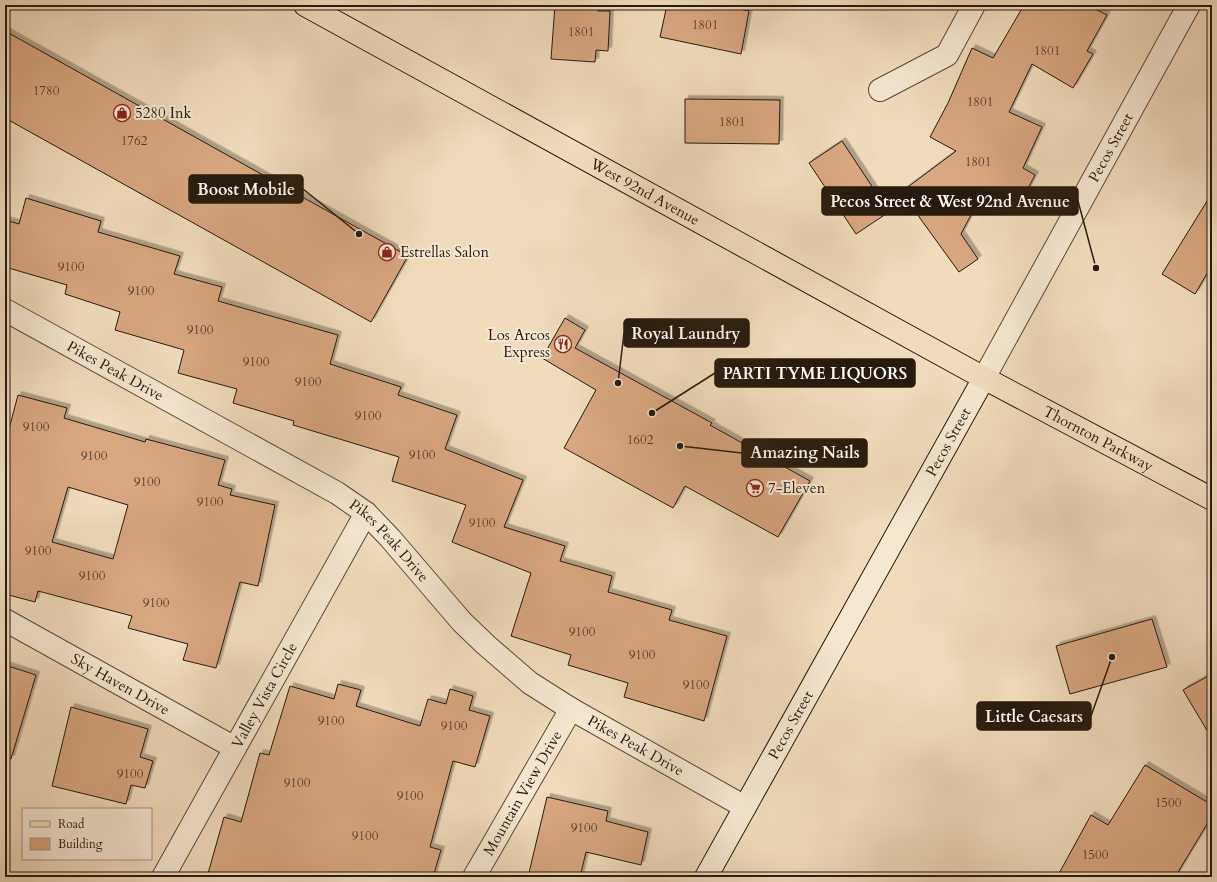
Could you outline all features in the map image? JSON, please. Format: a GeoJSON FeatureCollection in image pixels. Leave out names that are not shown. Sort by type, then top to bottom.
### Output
{"type":"FeatureCollection","features":[{"type":"Feature","properties":{"kind":"main road","name":"West 92nd Avenue"},"geometry":{"type":"LineString","coordinates":[[305,5],[984,378]]}},
{"type":"Feature","properties":{"kind":"main road","name":"Thornton Parkway"},"geometry":{"type":"LineString","coordinates":[[984,378],[1212,499]]}},
{"type":"Feature","properties":{"kind":"street"},"geometry":{"type":"LineString","coordinates":[[880,90],[946,55],[974,5]]}},
{"type":"Feature","properties":{"kind":"street","name":"Pecos Street"},"geometry":{"type":"LineString","coordinates":[[706,877],[984,378],[1188,5]]}},
{"type":"Feature","properties":{"kind":"street","name":"Pikes Peak Drive"},"geometry":{"type":"LineString","coordinates":[[5,310],[336,493],[366,513],[390,538],[462,622],[530,683],[571,709],[745,807]]}},
{"type":"Feature","properties":{"kind":"street","name":"Valley Vista Circle"},"geometry":{"type":"LineString","coordinates":[[164,877],[366,513]]}},
{"type":"Feature","properties":{"kind":"street","name":"Sky Haven Drive"},"geometry":{"type":"LineString","coordinates":[[5,620],[235,748]]}},
{"type":"Feature","properties":{"kind":"street","name":"Mountain View Drive"},"geometry":{"type":"LineString","coordinates":[[474,877],[571,709]]}},
{"type":"Feature","properties":{"kind":"building"},"geometry":{"type":"Polygon","coordinates":[[[555,5],[598,5],[598,11],[610,11],[608,51],[596,50],[595,62],[551,59],[555,5]]]}},
{"type":"Feature","properties":{"kind":"building"},"geometry":{"type":"Polygon","coordinates":[[[667,5],[719,5],[749,11],[741,54],[660,37],[667,5]]]}},
{"type":"Feature","properties":{"kind":"building"},"geometry":{"type":"Polygon","coordinates":[[[1024,5],[1087,5],[1107,15],[1087,51],[1093,54],[1073,88],[1032,64],[1009,112],[1042,127],[1023,168],[1035,175],[1016,212],[982,194],[961,234],[978,259],[959,272],[901,192],[956,151],[930,137],[948,103],[972,48],[993,58],[1024,5]]]}},
{"type":"Feature","properties":{"kind":"building"},"geometry":{"type":"Polygon","coordinates":[[[5,31],[408,256],[371,322],[5,118],[5,31]]]}},
{"type":"Feature","properties":{"kind":"building"},"geometry":{"type":"Polygon","coordinates":[[[685,99],[780,100],[779,144],[685,143],[685,99]]]}},
{"type":"Feature","properties":{"kind":"building"},"geometry":{"type":"Polygon","coordinates":[[[842,141],[889,212],[856,234],[809,163],[842,141]]]}},
{"type":"Feature","properties":{"kind":"building"},"geometry":{"type":"Polygon","coordinates":[[[1212,193],[1212,265],[1195,294],[1162,274],[1212,193]]]}},
{"type":"Feature","properties":{"kind":"building"},"geometry":{"type":"Polygon","coordinates":[[[26,198],[101,221],[98,232],[180,256],[174,274],[222,287],[218,301],[338,335],[330,364],[401,387],[398,395],[457,415],[445,449],[523,480],[504,527],[565,546],[560,561],[612,576],[608,592],[672,610],[669,620],[727,636],[704,721],[624,697],[628,683],[568,665],[571,655],[511,636],[531,573],[452,542],[466,505],[392,481],[399,457],[293,425],[294,421],[233,403],[237,389],[178,373],[184,350],[115,330],[120,312],[65,294],[67,285],[5,267],[5,220],[19,224],[26,198]]]}},
{"type":"Feature","properties":{"kind":"building"},"geometry":{"type":"Polygon","coordinates":[[[565,318],[585,330],[575,348],[712,423],[710,425],[810,481],[778,537],[685,486],[673,508],[564,448],[596,390],[542,358],[565,318]]]}},
{"type":"Feature","properties":{"kind":"building"},"geometry":{"type":"Polygon","coordinates":[[[18,395],[67,408],[64,418],[145,442],[146,439],[225,460],[218,485],[232,489],[230,495],[275,505],[258,586],[240,582],[216,668],[183,660],[188,644],[128,628],[132,616],[38,591],[35,602],[5,594],[5,444],[18,395]],[[68,487],[52,542],[113,559],[128,505],[68,487]]]}},
{"type":"Feature","properties":{"kind":"building"},"geometry":{"type":"Polygon","coordinates":[[[1152,619],[1167,667],[1070,694],[1056,646],[1152,619]]]}},
{"type":"Feature","properties":{"kind":"building"},"geometry":{"type":"Polygon","coordinates":[[[5,665],[36,675],[11,759],[5,758],[5,665]]]}},
{"type":"Feature","properties":{"kind":"building"},"geometry":{"type":"Polygon","coordinates":[[[1212,674],[1212,739],[1183,690],[1212,674]]]}},
{"type":"Feature","properties":{"kind":"building"},"geometry":{"type":"Polygon","coordinates":[[[338,684],[361,690],[356,706],[420,726],[428,699],[446,704],[450,689],[473,696],[469,710],[490,716],[475,767],[453,761],[430,847],[441,850],[433,877],[207,877],[224,817],[241,822],[260,753],[269,755],[290,686],[334,699],[338,684]]]}},
{"type":"Feature","properties":{"kind":"building"},"geometry":{"type":"Polygon","coordinates":[[[71,707],[148,729],[140,757],[153,761],[145,788],[131,785],[126,804],[52,786],[71,707]]]}},
{"type":"Feature","properties":{"kind":"building"},"geometry":{"type":"Polygon","coordinates":[[[1145,765],[1212,805],[1212,816],[1175,877],[1057,877],[1091,815],[1108,825],[1145,765]]]}},
{"type":"Feature","properties":{"kind":"building"},"geometry":{"type":"Polygon","coordinates":[[[547,797],[608,811],[606,821],[648,832],[641,865],[586,852],[580,877],[528,877],[547,797]]]}},
{"type":"Feature","properties":{"kind":"place","name":"5280 Ink"},"geometry":{"type":"Point","coordinates":[122,113]}},
{"type":"Feature","properties":{"kind":"place","name":"Boost Mobile"},"geometry":{"type":"Point","coordinates":[359,234]}},
{"type":"Feature","properties":{"kind":"place","name":"Estrellas Salon"},"geometry":{"type":"Point","coordinates":[387,252]}},
{"type":"Feature","properties":{"kind":"place","name":"Pecos Street & West 92nd Avenue"},"geometry":{"type":"Point","coordinates":[1096,268]}},
{"type":"Feature","properties":{"kind":"place","name":"Los Arcos Express"},"geometry":{"type":"Point","coordinates":[563,344]}},
{"type":"Feature","properties":{"kind":"place","name":"Royal Laundry"},"geometry":{"type":"Point","coordinates":[618,383]}},
{"type":"Feature","properties":{"kind":"place","name":"PARTI TYME LIQUORS"},"geometry":{"type":"Point","coordinates":[652,413]}},
{"type":"Feature","properties":{"kind":"place","name":"Amazing Nails"},"geometry":{"type":"Point","coordinates":[680,446]}},
{"type":"Feature","properties":{"kind":"place","name":"7-Eleven"},"geometry":{"type":"Point","coordinates":[755,488]}},
{"type":"Feature","properties":{"kind":"place","name":"Little Caesars"},"geometry":{"type":"Point","coordinates":[1112,657]}}]}
